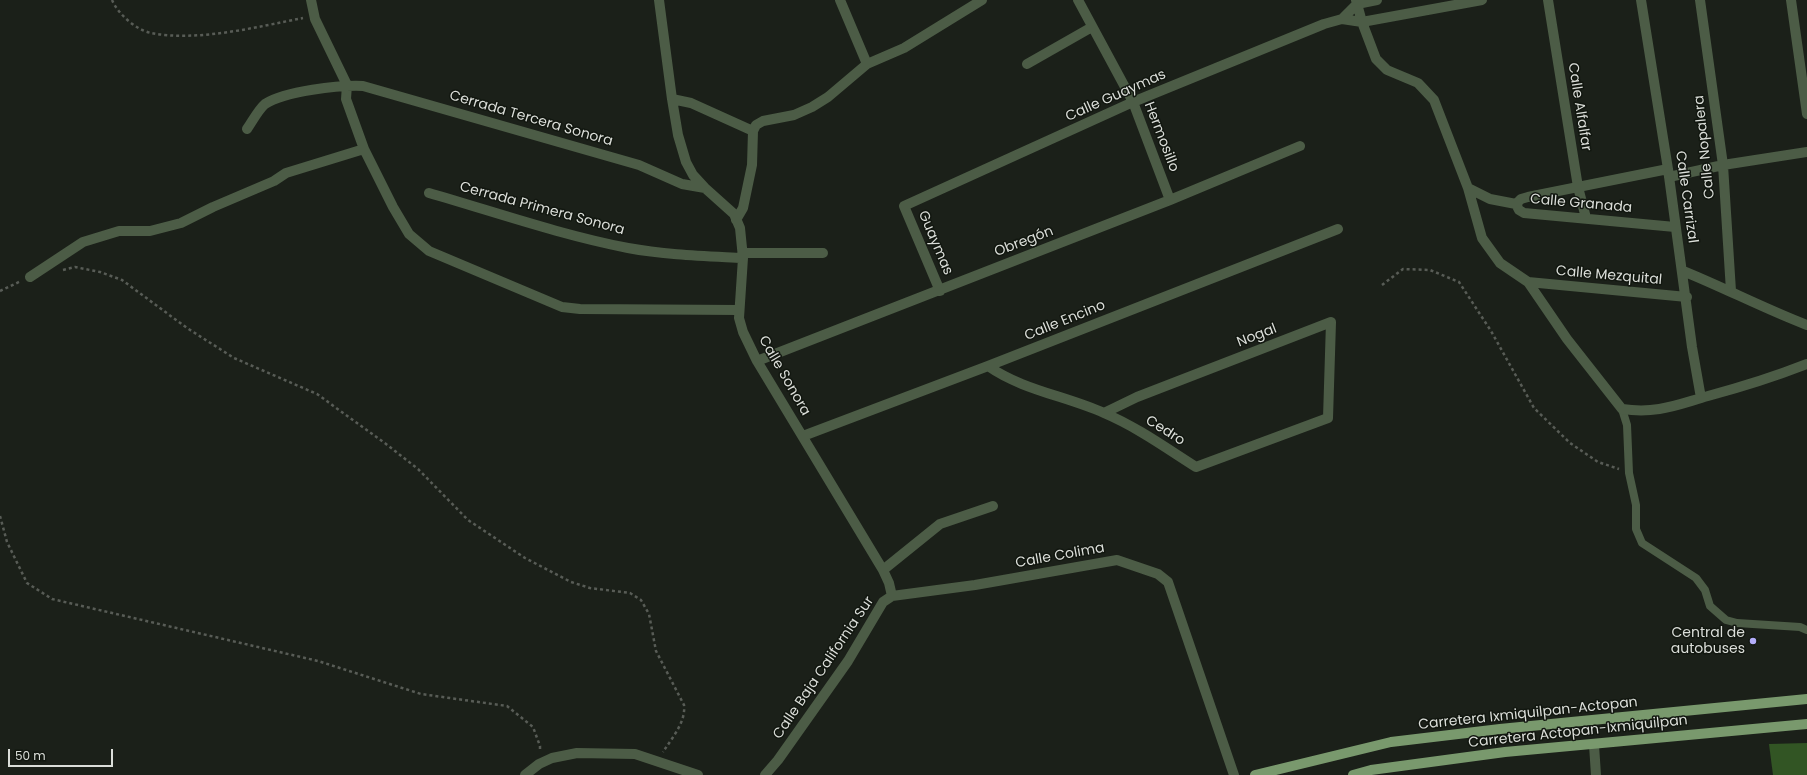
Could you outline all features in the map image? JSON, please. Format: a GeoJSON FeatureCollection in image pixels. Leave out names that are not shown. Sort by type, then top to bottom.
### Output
{"type":"FeatureCollection","features":[{"type":"Feature","properties":{"kind":"main road","name":"Carretera Ixmiquilpan-Actopan"},"geometry":{"type":"LineString","coordinates":[[1255,775],[1391,742],[1500,729],[1807,699]]}},
{"type":"Feature","properties":{"kind":"main road","name":"Carretera Actopan-Ixmiquilpan"},"geometry":{"type":"LineString","coordinates":[[1353,775],[1371,770],[1505,752],[1594,745],[1807,724]]}},
{"type":"Feature","properties":{"kind":"street"},"geometry":{"type":"LineString","coordinates":[[311,0],[316,20],[347,86],[346,99],[364,148],[408,234],[429,251],[562,307],[580,309],[739,310]]}},
{"type":"Feature","properties":{"kind":"street","name":"Calle Sonora"},"geometry":{"type":"LineString","coordinates":[[659,0],[664,48],[672,99],[678,135],[686,162],[693,175],[734,214],[740,228],[743,255],[739,310],[743,332],[757,361],[883,570],[889,583],[892,596]]}},
{"type":"Feature","properties":{"kind":"street"},"geometry":{"type":"LineString","coordinates":[[840,0],[867,64]]}},
{"type":"Feature","properties":{"kind":"street"},"geometry":{"type":"LineString","coordinates":[[736,220],[743,208],[752,165],[755,128],[763,121],[794,114],[812,107],[828,97],[867,64],[904,48],[982,0]]}},
{"type":"Feature","properties":{"kind":"street","name":"Hermosillo"},"geometry":{"type":"LineString","coordinates":[[1078,0],[1133,102],[1170,200]]}},
{"type":"Feature","properties":{"kind":"street"},"geometry":{"type":"LineString","coordinates":[[1377,0],[1356,2],[1376,59],[1387,70],[1418,83],[1434,100],[1468,188],[1482,238],[1500,263],[1528,282],[1567,339],[1622,409],[1647,412],[1670,408],[1766,380],[1807,364]]}},
{"type":"Feature","properties":{"kind":"street"},"geometry":{"type":"LineString","coordinates":[[1362,22],[1460,1],[1482,0]]}},
{"type":"Feature","properties":{"kind":"street","name":"Calle Alfalfar"},"geometry":{"type":"LineString","coordinates":[[1548,0],[1578,187],[1586,218]]}},
{"type":"Feature","properties":{"kind":"street","name":"Calle Carrizal"},"geometry":{"type":"LineString","coordinates":[[1641,0],[1669,173],[1692,347],[1701,398]]}},
{"type":"Feature","properties":{"kind":"street","name":"Calle Nopalera"},"geometry":{"type":"LineString","coordinates":[[1700,0],[1723,165],[1731,291]]}},
{"type":"Feature","properties":{"kind":"street"},"geometry":{"type":"LineString","coordinates":[[1791,0],[1807,114]]}},
{"type":"Feature","properties":{"kind":"street","name":"Calle Guaymas"},"geometry":{"type":"LineString","coordinates":[[1342,19],[1356,2]]}},
{"type":"Feature","properties":{"kind":"street","name":"Calle Guaymas"},"geometry":{"type":"LineString","coordinates":[[904,206],[1133,102],[1324,24],[1342,19],[1362,22]]}},
{"type":"Feature","properties":{"kind":"street"},"geometry":{"type":"LineString","coordinates":[[1027,64],[1092,27]]}},
{"type":"Feature","properties":{"kind":"street","name":"Cerrada Tercera Sonora"},"geometry":{"type":"LineString","coordinates":[[247,129],[264,105],[280,97],[347,86],[363,86],[639,165],[682,184],[705,188]]}},
{"type":"Feature","properties":{"kind":"street"},"geometry":{"type":"LineString","coordinates":[[672,99],[691,103],[755,128]]}},
{"type":"Feature","properties":{"kind":"street","name":"Obregón"},"geometry":{"type":"LineString","coordinates":[[757,361],[940,291],[1170,200],[1300,146]]}},
{"type":"Feature","properties":{"kind":"street"},"geometry":{"type":"LineString","coordinates":[[30,278],[83,242],[119,231],[150,231],[181,223],[213,207],[274,181],[286,173],[364,148]]}},
{"type":"Feature","properties":{"kind":"street"},"geometry":{"type":"LineString","coordinates":[[1516,204],[1521,199],[1528,197],[1578,187],[1807,152]]}},
{"type":"Feature","properties":{"kind":"street","name":"Calle Granada"},"geometry":{"type":"LineString","coordinates":[[1468,188],[1490,199],[1516,204],[1519,210],[1524,213],[1675,227]]}},
{"type":"Feature","properties":{"kind":"street","name":"Cerrada Primera Sonora"},"geometry":{"type":"LineString","coordinates":[[429,193],[573,236],[630,248],[684,255],[823,253]]}},
{"type":"Feature","properties":{"kind":"street","name":"Guaymas"},"geometry":{"type":"LineString","coordinates":[[904,206],[940,291]]}},
{"type":"Feature","properties":{"kind":"street","name":"Calle Encino"},"geometry":{"type":"LineString","coordinates":[[803,436],[988,366],[1338,229]]}},
{"type":"Feature","properties":{"kind":"street"},"geometry":{"type":"LineString","coordinates":[[1683,270],[1731,291],[1771,312],[1807,325]]}},
{"type":"Feature","properties":{"kind":"street","name":"Calle Mezquital"},"geometry":{"type":"LineString","coordinates":[[1528,282],[1686,297]]}},
{"type":"Feature","properties":{"kind":"street","name":"Nogal"},"geometry":{"type":"LineString","coordinates":[[1104,413],[1137,397],[1331,322],[1328,418]]}},
{"type":"Feature","properties":{"kind":"street","name":"Cedro"},"geometry":{"type":"LineString","coordinates":[[988,366],[1004,378],[1104,413],[1146,435],[1196,467],[1328,418]]}},
{"type":"Feature","properties":{"kind":"street"},"geometry":{"type":"LineString","coordinates":[[883,570],[940,524],[993,506]]}},
{"type":"Feature","properties":{"kind":"street","name":"Calle Colima"},"geometry":{"type":"LineString","coordinates":[[892,596],[975,585],[1117,560],[1158,574],[1168,582],[1234,775]]}},
{"type":"Feature","properties":{"kind":"street","name":"Calle Baja California Sur"},"geometry":{"type":"LineString","coordinates":[[766,775],[848,661],[883,602],[892,596]]}},
{"type":"Feature","properties":{"kind":"street"},"geometry":{"type":"LineString","coordinates":[[1594,745],[1596,775]]}},
{"type":"Feature","properties":{"kind":"street"},"geometry":{"type":"LineString","coordinates":[[525,775],[539,764],[552,758],[577,753],[635,754],[698,775]]}},
{"type":"Feature","properties":{"kind":"lane"},"geometry":{"type":"LineString","coordinates":[[1622,409],[1627,425],[1629,473],[1636,505],[1636,529],[1642,543],[1696,578],[1705,590],[1710,606],[1726,620],[1738,623],[1800,627],[1807,630]]}},
{"type":"Feature","properties":{"kind":"path"},"geometry":{"type":"LineString","coordinates":[[112,0],[115,6],[135,26],[150,33],[188,36],[251,28],[304,18],[316,20]]}},
{"type":"Feature","properties":{"kind":"path"},"geometry":{"type":"LineString","coordinates":[[60,271],[75,267],[100,272],[122,280],[186,328],[234,358],[317,394],[386,444],[418,470],[468,520],[525,558],[571,582],[590,588],[630,593],[641,600],[649,614],[656,651],[684,706],[685,714],[675,733],[656,762]]}},
{"type":"Feature","properties":{"kind":"path"},"geometry":{"type":"LineString","coordinates":[[1382,285],[1403,269],[1430,270],[1459,282],[1491,331],[1534,408],[1570,443],[1598,462],[1629,473]]}},
{"type":"Feature","properties":{"kind":"path"},"geometry":{"type":"LineString","coordinates":[[0,291],[30,278]]}},
{"type":"Feature","properties":{"kind":"path"},"geometry":{"type":"LineString","coordinates":[[0,516],[7,542],[27,583],[52,599],[318,661],[421,694],[507,706],[533,727],[540,746],[539,764]]}},
{"type":"Feature","properties":{"kind":"building"},"geometry":{"type":"Polygon","coordinates":[[[1807,743],[1807,775],[1773,775],[1769,744],[1807,743]]]}},
{"type":"Feature","properties":{"kind":"place","name":"Central de autobuses"},"geometry":{"type":"Point","coordinates":[1753,641]}}]}
